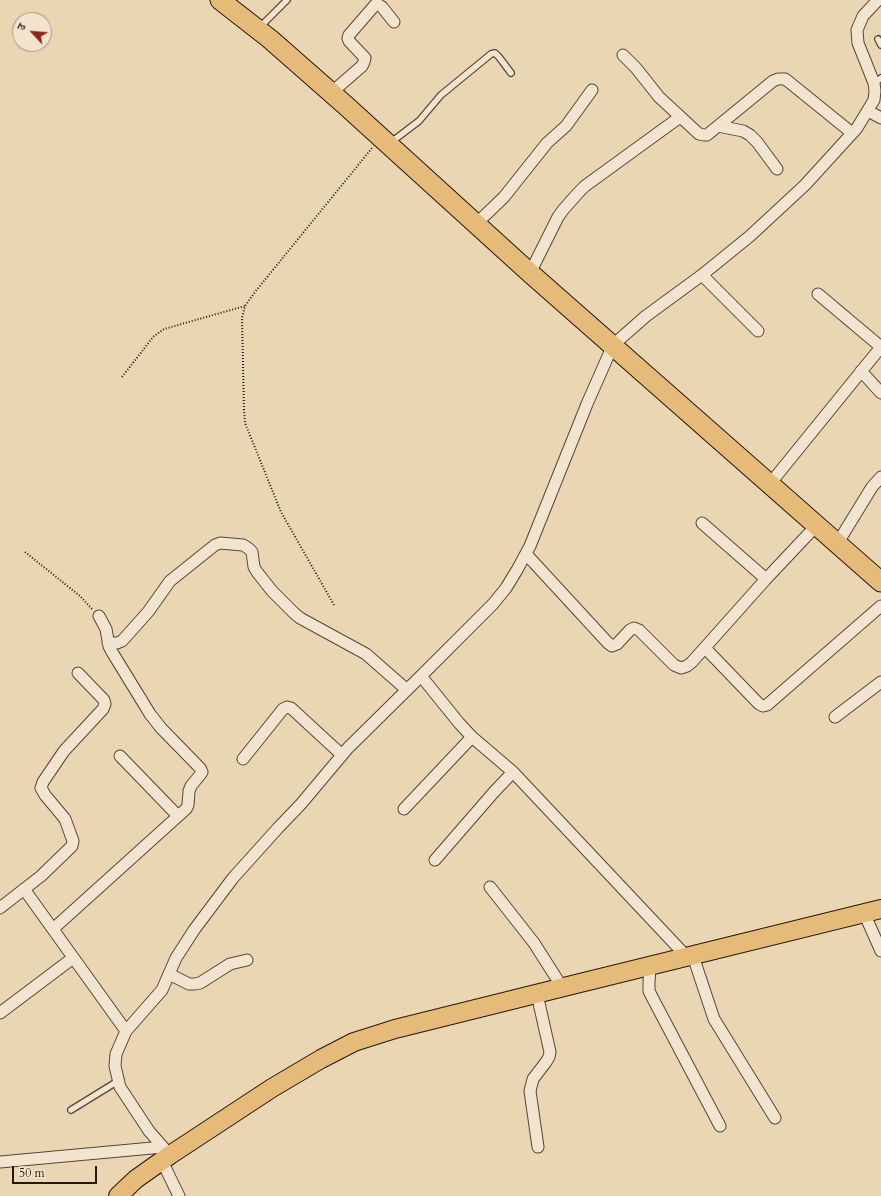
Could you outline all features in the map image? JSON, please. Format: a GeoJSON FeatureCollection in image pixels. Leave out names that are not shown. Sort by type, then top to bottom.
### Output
{"type":"FeatureCollection","features":[{"type":"Feature","properties":{"kind":"highway"},"geometry":{"type":"LineString","coordinates":[[220,0],[257,29],[331,93],[530,273],[881,582]]}},
{"type":"Feature","properties":{"kind":"main road"},"geometry":{"type":"LineString","coordinates":[[124,1194],[136,1180],[165,1154],[272,1088],[321,1059],[354,1042],[395,1029],[873,911]]}},
{"type":"Feature","properties":{"kind":"street"},"geometry":{"type":"LineString","coordinates":[[179,1196],[165,1154],[118,1081],[114,1066],[116,1054],[126,1031],[162,990],[176,958],[194,930],[233,878],[301,804],[348,748],[421,676],[506,588],[526,554],[538,527],[587,404],[613,345],[646,316],[702,275],[750,236],[805,185],[855,130],[874,100],[878,81],[858,43],[857,30],[863,16],[878,0]]}},
{"type":"Feature","properties":{"kind":"street"},"geometry":{"type":"LineString","coordinates":[[331,93],[362,66],[364,62],[365,58],[349,41],[349,35],[375,6],[379,5],[382,7],[394,22]]}},
{"type":"Feature","properties":{"kind":"street"},"geometry":{"type":"LineString","coordinates":[[623,55],[636,68],[659,97],[699,134],[707,135],[773,81],[778,79],[788,82],[855,130]]}},
{"type":"Feature","properties":{"kind":"street"},"geometry":{"type":"LineString","coordinates":[[476,224],[504,197],[547,143],[566,126],[592,90]]}},
{"type":"Feature","properties":{"kind":"street"},"geometry":{"type":"LineString","coordinates":[[866,114],[881,118]]}},
{"type":"Feature","properties":{"kind":"street"},"geometry":{"type":"LineString","coordinates":[[530,273],[558,217],[578,193],[585,186],[680,116]]}},
{"type":"Feature","properties":{"kind":"street"},"geometry":{"type":"LineString","coordinates":[[718,126],[743,131],[750,135],[777,169]]}},
{"type":"Feature","properties":{"kind":"street"},"geometry":{"type":"LineString","coordinates":[[702,275],[758,331]]}},
{"type":"Feature","properties":{"kind":"street"},"geometry":{"type":"LineString","coordinates":[[769,484],[881,347],[818,294]]}},
{"type":"Feature","properties":{"kind":"street"},"geometry":{"type":"LineString","coordinates":[[861,372],[881,393]]}},
{"type":"Feature","properties":{"kind":"street"},"geometry":{"type":"LineString","coordinates":[[837,544],[872,487],[881,477]]}},
{"type":"Feature","properties":{"kind":"street"},"geometry":{"type":"LineString","coordinates":[[702,523],[766,579]]}},
{"type":"Feature","properties":{"kind":"street"},"geometry":{"type":"LineString","coordinates":[[526,554],[612,646],[617,644],[630,630],[634,628],[639,630],[674,665],[681,668],[692,662],[766,579],[816,526]]}},
{"type":"Feature","properties":{"kind":"street"},"geometry":{"type":"LineString","coordinates":[[108,643],[117,643],[122,641],[148,612],[170,580],[215,545],[220,543],[243,545],[252,552],[254,567],[257,572],[272,591],[294,613],[300,618],[366,654],[407,690]]}},
{"type":"Feature","properties":{"kind":"street"},"geometry":{"type":"LineString","coordinates":[[705,648],[759,704],[763,706],[767,705],[881,606]]}},
{"type":"Feature","properties":{"kind":"street"},"geometry":{"type":"LineString","coordinates":[[53,929],[186,809],[191,786],[202,772],[200,768],[160,728],[150,714],[112,652],[108,643],[106,629],[99,616]]}},
{"type":"Feature","properties":{"kind":"street"},"geometry":{"type":"LineString","coordinates":[[0,908],[46,871],[72,846],[73,841],[65,819],[41,788],[43,782],[64,750],[103,709],[105,704],[104,700],[78,674]]}},
{"type":"Feature","properties":{"kind":"street"},"geometry":{"type":"LineString","coordinates":[[421,676],[472,737],[513,772],[690,956],[714,1019],[776,1118]]}},
{"type":"Feature","properties":{"kind":"street"},"geometry":{"type":"LineString","coordinates":[[835,717],[881,682]]}},
{"type":"Feature","properties":{"kind":"street"},"geometry":{"type":"LineString","coordinates":[[243,759],[283,709],[287,707],[291,708],[342,755]]}},
{"type":"Feature","properties":{"kind":"street"},"geometry":{"type":"LineString","coordinates":[[404,809],[472,737]]}},
{"type":"Feature","properties":{"kind":"street"},"geometry":{"type":"LineString","coordinates":[[120,756],[178,816]]}},
{"type":"Feature","properties":{"kind":"street"},"geometry":{"type":"LineString","coordinates":[[435,860],[513,772]]}},
{"type":"Feature","properties":{"kind":"street"},"geometry":{"type":"LineString","coordinates":[[490,887],[534,943],[562,987]]}},
{"type":"Feature","properties":{"kind":"street"},"geometry":{"type":"LineString","coordinates":[[24,889],[126,1031]]}},
{"type":"Feature","properties":{"kind":"street"},"geometry":{"type":"LineString","coordinates":[[873,911],[881,951]]}},
{"type":"Feature","properties":{"kind":"street"},"geometry":{"type":"LineString","coordinates":[[0,1013],[74,958]]}},
{"type":"Feature","properties":{"kind":"street"},"geometry":{"type":"LineString","coordinates":[[169,974],[189,984],[200,983],[230,964],[247,960]]}},
{"type":"Feature","properties":{"kind":"street"},"geometry":{"type":"LineString","coordinates":[[650,966],[649,991],[652,998],[720,1126]]}},
{"type":"Feature","properties":{"kind":"street"},"geometry":{"type":"LineString","coordinates":[[537,994],[550,1052],[546,1062],[533,1079],[530,1091],[538,1147]]}},
{"type":"Feature","properties":{"kind":"street"},"geometry":{"type":"LineString","coordinates":[[0,1162],[165,1154]]}},
{"type":"Feature","properties":{"kind":"lane"},"geometry":{"type":"LineString","coordinates":[[257,29],[287,0]]}},
{"type":"Feature","properties":{"kind":"lane"},"geometry":{"type":"LineString","coordinates":[[878,39],[881,45]]}},
{"type":"Feature","properties":{"kind":"lane"},"geometry":{"type":"LineString","coordinates":[[385,141],[419,120],[441,95],[491,54],[495,53],[511,73]]}},
{"type":"Feature","properties":{"kind":"lane"},"geometry":{"type":"LineString","coordinates":[[71,1110],[118,1081]]}},
{"type":"Feature","properties":{"kind":"path"},"geometry":{"type":"LineString","coordinates":[[334,605],[281,512],[246,423],[244,410],[242,318],[245,306],[255,292],[385,141]]}},
{"type":"Feature","properties":{"kind":"path"},"geometry":{"type":"LineString","coordinates":[[122,377],[153,336],[164,329],[245,306]]}},
{"type":"Feature","properties":{"kind":"path"},"geometry":{"type":"LineString","coordinates":[[25,552],[80,596],[99,616]]}}]}
